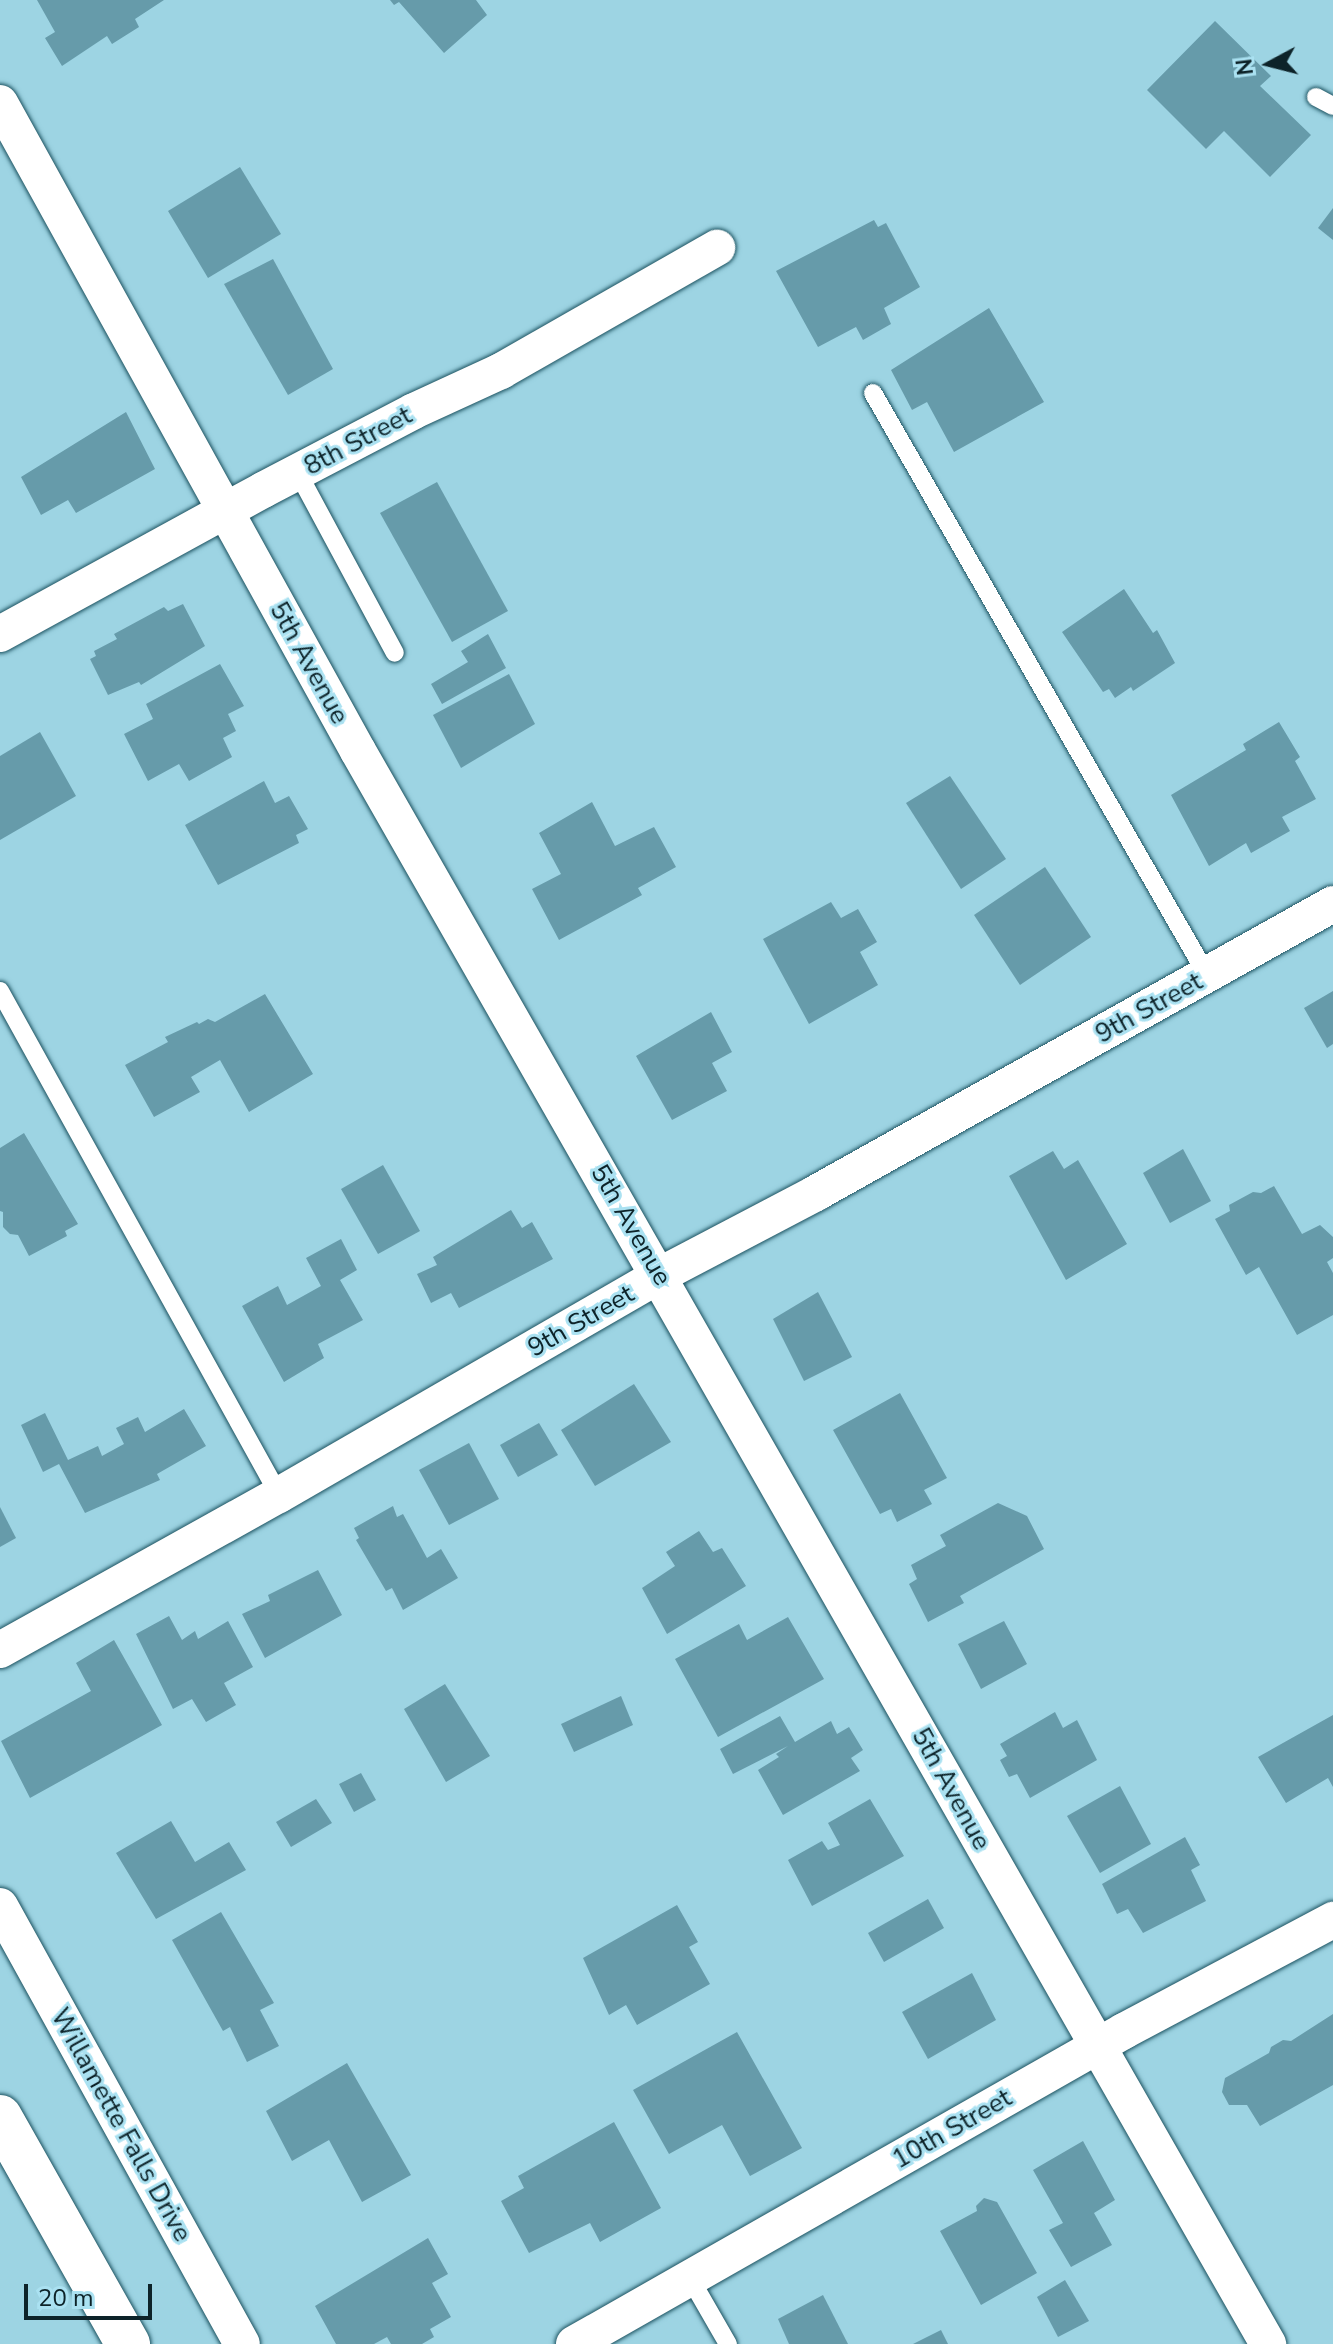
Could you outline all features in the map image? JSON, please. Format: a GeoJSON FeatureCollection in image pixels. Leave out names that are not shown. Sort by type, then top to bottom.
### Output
{"type":"FeatureCollection","features":[{"type":"Feature","properties":{"kind":"street","name":"5th Avenue"},"geometry":{"type":"LineString","coordinates":[[0,103],[358,751],[1268,2344]]}},
{"type":"Feature","properties":{"kind":"street","name":"8th Street"},"geometry":{"type":"LineString","coordinates":[[0,634],[414,411],[501,371],[717,248]]}},
{"type":"Feature","properties":{"kind":"street","name":"9th Street"},"geometry":{"type":"LineString","coordinates":[[0,1650],[279,1495],[660,1275],[816,1193],[1333,904]]}},
{"type":"Feature","properties":{"kind":"street","name":"Willamette Falls Drive"},"geometry":{"type":"LineString","coordinates":[[0,1906],[242,2344]]}},
{"type":"Feature","properties":{"kind":"street","name":"10th Street"},"geometry":{"type":"LineString","coordinates":[[574,2344],[1099,2046],[1333,1920]]}},
{"type":"Feature","properties":{"kind":"street"},"geometry":{"type":"LineString","coordinates":[[0,2117],[128,2344]]}},
{"type":"Feature","properties":{"kind":"lane"},"geometry":{"type":"LineString","coordinates":[[873,393],[1207,975]]}},
{"type":"Feature","properties":{"kind":"lane"},"geometry":{"type":"LineString","coordinates":[[298,473],[395,653]]}},
{"type":"Feature","properties":{"kind":"lane"},"geometry":{"type":"LineString","coordinates":[[0,991],[279,1495]]}},
{"type":"Feature","properties":{"kind":"lane"},"geometry":{"type":"LineString","coordinates":[[690,2278],[728,2344]]}},
{"type":"Feature","properties":{"kind":"building"},"geometry":{"type":"Polygon","coordinates":[[[37,0],[164,0],[135,19],[139,27],[112,44],[107,36],[62,66],[45,38],[55,32],[37,0]]]}},
{"type":"Feature","properties":{"kind":"building"},"geometry":{"type":"Polygon","coordinates":[[[390,0],[476,0],[487,15],[444,53],[399,2],[394,5],[390,0]]]}},
{"type":"Feature","properties":{"kind":"building"},"geometry":{"type":"Polygon","coordinates":[[[1215,21],[1271,76],[1260,86],[1311,135],[1270,177],[1224,131],[1206,149],[1147,90],[1215,21]]]}},
{"type":"Feature","properties":{"kind":"building"},"geometry":{"type":"Polygon","coordinates":[[[240,167],[281,234],[208,278],[168,211],[240,167]]]}},
{"type":"Feature","properties":{"kind":"building"},"geometry":{"type":"Polygon","coordinates":[[[1333,208],[1333,240],[1318,228],[1333,208]]]}},
{"type":"Feature","properties":{"kind":"building"},"geometry":{"type":"Polygon","coordinates":[[[874,220],[878,227],[886,223],[920,287],[884,308],[891,324],[863,340],[856,327],[818,347],[776,271],[874,220]]]}},
{"type":"Feature","properties":{"kind":"building"},"geometry":{"type":"Polygon","coordinates":[[[273,259],[333,369],[288,395],[224,284],[273,259]]]}},
{"type":"Feature","properties":{"kind":"building"},"geometry":{"type":"Polygon","coordinates":[[[989,308],[1044,402],[954,452],[927,402],[912,410],[891,370],[989,308]]]}},
{"type":"Feature","properties":{"kind":"building"},"geometry":{"type":"Polygon","coordinates":[[[126,412],[155,469],[76,513],[68,500],[41,515],[21,477],[126,412]]]}},
{"type":"Feature","properties":{"kind":"building"},"geometry":{"type":"Polygon","coordinates":[[[437,482],[508,611],[452,642],[380,513],[437,482]]]}},
{"type":"Feature","properties":{"kind":"building"},"geometry":{"type":"Polygon","coordinates":[[[1124,589],[1153,633],[1157,630],[1175,663],[1133,691],[1131,687],[1115,698],[1109,689],[1103,692],[1062,632],[1124,589]]]}},
{"type":"Feature","properties":{"kind":"building"},"geometry":{"type":"Polygon","coordinates":[[[183,604],[205,646],[141,685],[139,682],[108,695],[90,659],[96,656],[94,651],[117,639],[114,634],[164,607],[168,611],[183,604]]]}},
{"type":"Feature","properties":{"kind":"building"},"geometry":{"type":"Polygon","coordinates":[[[488,634],[506,668],[442,704],[431,684],[468,662],[461,651],[488,634]]]}},
{"type":"Feature","properties":{"kind":"building"},"geometry":{"type":"Polygon","coordinates":[[[220,664],[244,706],[228,714],[236,731],[223,738],[232,757],[189,781],[179,764],[148,781],[124,734],[153,719],[146,704],[220,664]]]}},
{"type":"Feature","properties":{"kind":"building"},"geometry":{"type":"Polygon","coordinates":[[[509,674],[535,724],[461,768],[433,715],[509,674]]]}},
{"type":"Feature","properties":{"kind":"building"},"geometry":{"type":"Polygon","coordinates":[[[1279,722],[1300,757],[1295,761],[1316,799],[1282,817],[1290,831],[1251,853],[1246,843],[1209,866],[1171,795],[1246,750],[1243,744],[1279,722]]]}},
{"type":"Feature","properties":{"kind":"building"},"geometry":{"type":"Polygon","coordinates":[[[40,732],[76,796],[0,840],[0,756],[40,732]]]}},
{"type":"Feature","properties":{"kind":"building"},"geometry":{"type":"Polygon","coordinates":[[[950,776],[1006,859],[961,889],[906,803],[950,776]]]}},
{"type":"Feature","properties":{"kind":"building"},"geometry":{"type":"Polygon","coordinates":[[[264,781],[275,803],[289,796],[308,829],[296,835],[299,843],[218,885],[185,825],[264,781]]]}},
{"type":"Feature","properties":{"kind":"building"},"geometry":{"type":"Polygon","coordinates":[[[592,802],[615,846],[654,827],[676,867],[638,888],[642,895],[559,940],[532,889],[561,874],[539,833],[592,802]]]}},
{"type":"Feature","properties":{"kind":"building"},"geometry":{"type":"Polygon","coordinates":[[[1045,867],[1091,937],[1020,985],[974,915],[1045,867]]]}},
{"type":"Feature","properties":{"kind":"building"},"geometry":{"type":"Polygon","coordinates":[[[831,902],[841,918],[858,909],[877,942],[860,952],[878,985],[809,1024],[763,939],[831,902]]]}},
{"type":"Feature","properties":{"kind":"building"},"geometry":{"type":"Polygon","coordinates":[[[1333,991],[1333,1044],[1327,1048],[1304,1008],[1333,991]]]}},
{"type":"Feature","properties":{"kind":"building"},"geometry":{"type":"Polygon","coordinates":[[[265,994],[313,1074],[249,1112],[220,1060],[191,1077],[200,1092],[154,1117],[125,1065],[168,1042],[165,1037],[197,1022],[199,1024],[208,1019],[215,1022],[265,994]]]}},
{"type":"Feature","properties":{"kind":"building"},"geometry":{"type":"Polygon","coordinates":[[[711,1012],[732,1052],[712,1063],[727,1091],[672,1120],[636,1056],[711,1012]]]}},
{"type":"Feature","properties":{"kind":"building"},"geometry":{"type":"Polygon","coordinates":[[[24,1133],[78,1224],[65,1231],[67,1236],[29,1256],[18,1235],[10,1234],[3,1227],[3,1212],[0,1211],[0,1148],[24,1133]]]}},
{"type":"Feature","properties":{"kind":"building"},"geometry":{"type":"Polygon","coordinates":[[[1183,1149],[1211,1201],[1170,1223],[1143,1173],[1183,1149]]]}},
{"type":"Feature","properties":{"kind":"building"},"geometry":{"type":"Polygon","coordinates":[[[1053,1151],[1064,1169],[1078,1160],[1127,1244],[1066,1280],[1009,1176],[1053,1151]]]}},
{"type":"Feature","properties":{"kind":"building"},"geometry":{"type":"Polygon","coordinates":[[[383,1165],[420,1231],[378,1254],[341,1189],[383,1165]]]}},
{"type":"Feature","properties":{"kind":"building"},"geometry":{"type":"Polygon","coordinates":[[[1274,1186],[1302,1234],[1320,1225],[1333,1237],[1333,1258],[1327,1262],[1333,1273],[1333,1315],[1297,1335],[1259,1267],[1246,1275],[1215,1219],[1230,1211],[1229,1205],[1253,1192],[1261,1193],[1274,1186]]]}},
{"type":"Feature","properties":{"kind":"building"},"geometry":{"type":"Polygon","coordinates":[[[511,1210],[522,1228],[532,1222],[553,1259],[459,1308],[451,1293],[431,1303],[417,1274],[437,1265],[433,1257],[511,1210]]]}},
{"type":"Feature","properties":{"kind":"building"},"geometry":{"type":"Polygon","coordinates":[[[341,1239],[357,1270],[340,1280],[363,1320],[318,1344],[324,1358],[284,1382],[242,1306],[278,1286],[287,1305],[321,1286],[306,1258],[341,1239]]]}},
{"type":"Feature","properties":{"kind":"building"},"geometry":{"type":"Polygon","coordinates":[[[818,1292],[852,1357],[804,1381],[773,1319],[818,1292]]]}},
{"type":"Feature","properties":{"kind":"building"},"geometry":{"type":"Polygon","coordinates":[[[634,1384],[671,1442],[595,1486],[561,1430],[634,1384]]]}},
{"type":"Feature","properties":{"kind":"building"},"geometry":{"type":"Polygon","coordinates":[[[900,1393],[947,1478],[924,1490],[932,1504],[897,1522],[891,1509],[880,1514],[833,1430],[900,1393]]]}},
{"type":"Feature","properties":{"kind":"building"},"geometry":{"type":"Polygon","coordinates":[[[184,1409],[206,1446],[157,1474],[160,1480],[85,1513],[59,1464],[43,1472],[21,1425],[45,1413],[68,1460],[98,1446],[102,1456],[124,1444],[116,1428],[138,1417],[145,1432],[184,1409]]]}},
{"type":"Feature","properties":{"kind":"building"},"geometry":{"type":"Polygon","coordinates":[[[539,1423],[558,1455],[518,1477],[500,1445],[539,1423]]]}},
{"type":"Feature","properties":{"kind":"building"},"geometry":{"type":"Polygon","coordinates":[[[469,1443],[499,1499],[449,1525],[419,1470],[469,1443]]]}},
{"type":"Feature","properties":{"kind":"building"},"geometry":{"type":"Polygon","coordinates":[[[998,1503],[1027,1516],[1044,1549],[960,1596],[964,1603],[928,1622],[909,1584],[917,1579],[911,1565],[946,1546],[940,1535],[998,1503]]]}},
{"type":"Feature","properties":{"kind":"building"},"geometry":{"type":"Polygon","coordinates":[[[393,1506],[397,1517],[403,1514],[427,1558],[441,1549],[458,1578],[403,1610],[392,1588],[386,1591],[356,1540],[359,1538],[354,1528],[393,1506]]]}},
{"type":"Feature","properties":{"kind":"building"},"geometry":{"type":"Polygon","coordinates":[[[0,1507],[16,1538],[0,1547],[0,1507]]]}},
{"type":"Feature","properties":{"kind":"building"},"geometry":{"type":"Polygon","coordinates":[[[699,1531],[713,1552],[722,1548],[746,1586],[667,1634],[642,1588],[675,1566],[666,1552],[699,1531]]]}},
{"type":"Feature","properties":{"kind":"building"},"geometry":{"type":"Polygon","coordinates":[[[318,1570],[342,1615],[265,1658],[242,1614],[270,1601],[268,1595],[318,1570]]]}},
{"type":"Feature","properties":{"kind":"building"},"geometry":{"type":"Polygon","coordinates":[[[169,1616],[182,1640],[195,1631],[198,1639],[228,1621],[253,1667],[224,1683],[236,1705],[206,1722],[192,1699],[173,1709],[136,1634],[169,1616]]]}},
{"type":"Feature","properties":{"kind":"building"},"geometry":{"type":"Polygon","coordinates":[[[788,1617],[824,1679],[718,1737],[675,1659],[739,1624],[747,1640],[788,1617]]]}},
{"type":"Feature","properties":{"kind":"building"},"geometry":{"type":"Polygon","coordinates":[[[1004,1621],[1027,1664],[981,1689],[958,1644],[1004,1621]]]}},
{"type":"Feature","properties":{"kind":"building"},"geometry":{"type":"Polygon","coordinates":[[[114,1640],[162,1725],[30,1798],[1,1741],[91,1691],[76,1663],[114,1640]]]}},
{"type":"Feature","properties":{"kind":"building"},"geometry":{"type":"Polygon","coordinates":[[[445,1684],[490,1756],[446,1782],[404,1709],[445,1684]]]}},
{"type":"Feature","properties":{"kind":"building"},"geometry":{"type":"Polygon","coordinates":[[[621,1696],[633,1725],[574,1752],[561,1724],[621,1696]]]}},
{"type":"Feature","properties":{"kind":"building"},"geometry":{"type":"Polygon","coordinates":[[[1055,1712],[1063,1728],[1077,1720],[1097,1760],[1030,1798],[1017,1774],[1009,1777],[1000,1760],[1007,1756],[1000,1744],[1055,1712]]]}},
{"type":"Feature","properties":{"kind":"building"},"geometry":{"type":"Polygon","coordinates":[[[1333,1715],[1333,1787],[1328,1778],[1286,1803],[1258,1757],[1333,1715]]]}},
{"type":"Feature","properties":{"kind":"building"},"geometry":{"type":"Polygon","coordinates":[[[780,1716],[795,1742],[831,1721],[837,1734],[849,1727],[863,1750],[851,1758],[860,1771],[783,1815],[758,1770],[779,1757],[776,1754],[788,1746],[733,1774],[720,1749],[780,1716]]]}},
{"type":"Feature","properties":{"kind":"building"},"geometry":{"type":"Polygon","coordinates":[[[361,1773],[376,1800],[354,1812],[339,1784],[361,1773]]]}},
{"type":"Feature","properties":{"kind":"building"},"geometry":{"type":"Polygon","coordinates":[[[1120,1786],[1151,1844],[1100,1873],[1067,1816],[1120,1786]]]}},
{"type":"Feature","properties":{"kind":"building"},"geometry":{"type":"Polygon","coordinates":[[[316,1799],[332,1823],[291,1847],[276,1822],[316,1799]]]}},
{"type":"Feature","properties":{"kind":"building"},"geometry":{"type":"Polygon","coordinates":[[[870,1799],[904,1856],[812,1906],[788,1860],[822,1841],[828,1850],[840,1845],[828,1823],[870,1799]]]}},
{"type":"Feature","properties":{"kind":"building"},"geometry":{"type":"Polygon","coordinates":[[[171,1821],[195,1862],[229,1842],[246,1870],[156,1919],[116,1853],[171,1821]]]}},
{"type":"Feature","properties":{"kind":"building"},"geometry":{"type":"Polygon","coordinates":[[[1185,1837],[1200,1865],[1191,1870],[1206,1901],[1143,1933],[1128,1909],[1117,1914],[1102,1884],[1185,1837]]]}},
{"type":"Feature","properties":{"kind":"building"},"geometry":{"type":"Polygon","coordinates":[[[928,1899],[944,1928],[884,1962],[868,1933],[928,1899]]]}},
{"type":"Feature","properties":{"kind":"building"},"geometry":{"type":"Polygon","coordinates":[[[677,1905],[698,1942],[689,1947],[710,1984],[637,2025],[626,2005],[609,2015],[583,1958],[677,1905]]]}},
{"type":"Feature","properties":{"kind":"building"},"geometry":{"type":"Polygon","coordinates":[[[221,1912],[274,2003],[260,2010],[279,2046],[247,2062],[230,2027],[223,2031],[172,1940],[221,1912]]]}},
{"type":"Feature","properties":{"kind":"building"},"geometry":{"type":"Polygon","coordinates":[[[972,1973],[996,2020],[928,2059],[902,2012],[972,1973]]]}},
{"type":"Feature","properties":{"kind":"building"},"geometry":{"type":"Polygon","coordinates":[[[1333,2014],[1333,2085],[1260,2126],[1247,2105],[1229,2105],[1222,2092],[1225,2078],[1269,2053],[1271,2047],[1283,2040],[1291,2041],[1333,2014]]]}},
{"type":"Feature","properties":{"kind":"building"},"geometry":{"type":"Polygon","coordinates":[[[737,2032],[802,2148],[750,2176],[722,2125],[669,2154],[633,2090],[737,2032]]]}},
{"type":"Feature","properties":{"kind":"building"},"geometry":{"type":"Polygon","coordinates":[[[347,2063],[411,2175],[362,2202],[329,2140],[292,2161],[266,2111],[347,2063]]]}},
{"type":"Feature","properties":{"kind":"building"},"geometry":{"type":"Polygon","coordinates":[[[614,2122],[661,2208],[600,2242],[590,2223],[529,2253],[501,2201],[524,2188],[518,2176],[614,2122]]]}},
{"type":"Feature","properties":{"kind":"building"},"geometry":{"type":"Polygon","coordinates":[[[1083,2141],[1115,2200],[1094,2213],[1112,2245],[1071,2267],[1049,2230],[1063,2223],[1033,2170],[1083,2141]]]}},
{"type":"Feature","properties":{"kind":"building"},"geometry":{"type":"Polygon","coordinates":[[[984,2198],[997,2202],[1037,2273],[981,2305],[940,2231],[977,2211],[976,2206],[984,2198]]]}},
{"type":"Feature","properties":{"kind":"building"},"geometry":{"type":"Polygon","coordinates":[[[428,2238],[448,2274],[432,2283],[451,2317],[430,2329],[434,2337],[422,2344],[391,2344],[387,2337],[374,2344],[336,2344],[315,2306],[428,2238]]]}},
{"type":"Feature","properties":{"kind":"building"},"geometry":{"type":"Polygon","coordinates":[[[1065,2280],[1089,2321],[1058,2337],[1037,2297],[1065,2280]]]}},
{"type":"Feature","properties":{"kind":"building"},"geometry":{"type":"Polygon","coordinates":[[[823,2295],[848,2344],[789,2344],[778,2319],[823,2295]]]}},
{"type":"Feature","properties":{"kind":"building"},"geometry":{"type":"Polygon","coordinates":[[[941,2330],[948,2344],[913,2344],[941,2330]]]}}]}
